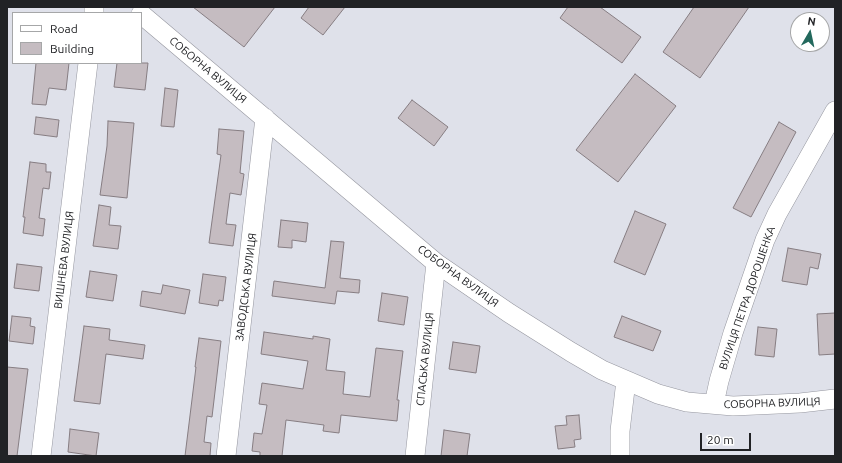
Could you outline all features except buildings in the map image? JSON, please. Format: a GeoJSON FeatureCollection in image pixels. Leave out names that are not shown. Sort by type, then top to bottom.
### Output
{"type":"FeatureCollection","features":[{"type":"Feature","properties":{"kind":"street","name":"СОБОРНА ВУЛИЦЯ"},"geometry":{"type":"LineString","coordinates":[[142,14],[436,263],[571,352],[602,370],[658,394],[687,402],[733,406],[835,399]]}},
{"type":"Feature","properties":{"kind":"street","name":"ВИШНЕВА ВУЛИЦЯ"},"geometry":{"type":"LineString","coordinates":[[40,456],[88,64]]}},
{"type":"Feature","properties":{"kind":"street","name":"ВУЛИЦЯ ПЕТРА ДОРОШЕНКА"},"geometry":{"type":"LineString","coordinates":[[714,404],[733,333],[765,240],[777,214],[835,111]]}},
{"type":"Feature","properties":{"kind":"street","name":"ЗАВОДСЬКА ВУЛИЦЯ"},"geometry":{"type":"LineString","coordinates":[[226,456],[265,118]]}},
{"type":"Feature","properties":{"kind":"street","name":"СПАСЬКА ВУЛИЦЯ"},"geometry":{"type":"LineString","coordinates":[[415,456],[436,263]]}},
{"type":"Feature","properties":{"kind":"street"},"geometry":{"type":"LineString","coordinates":[[620,456],[620,431],[626,381]]}}]}
